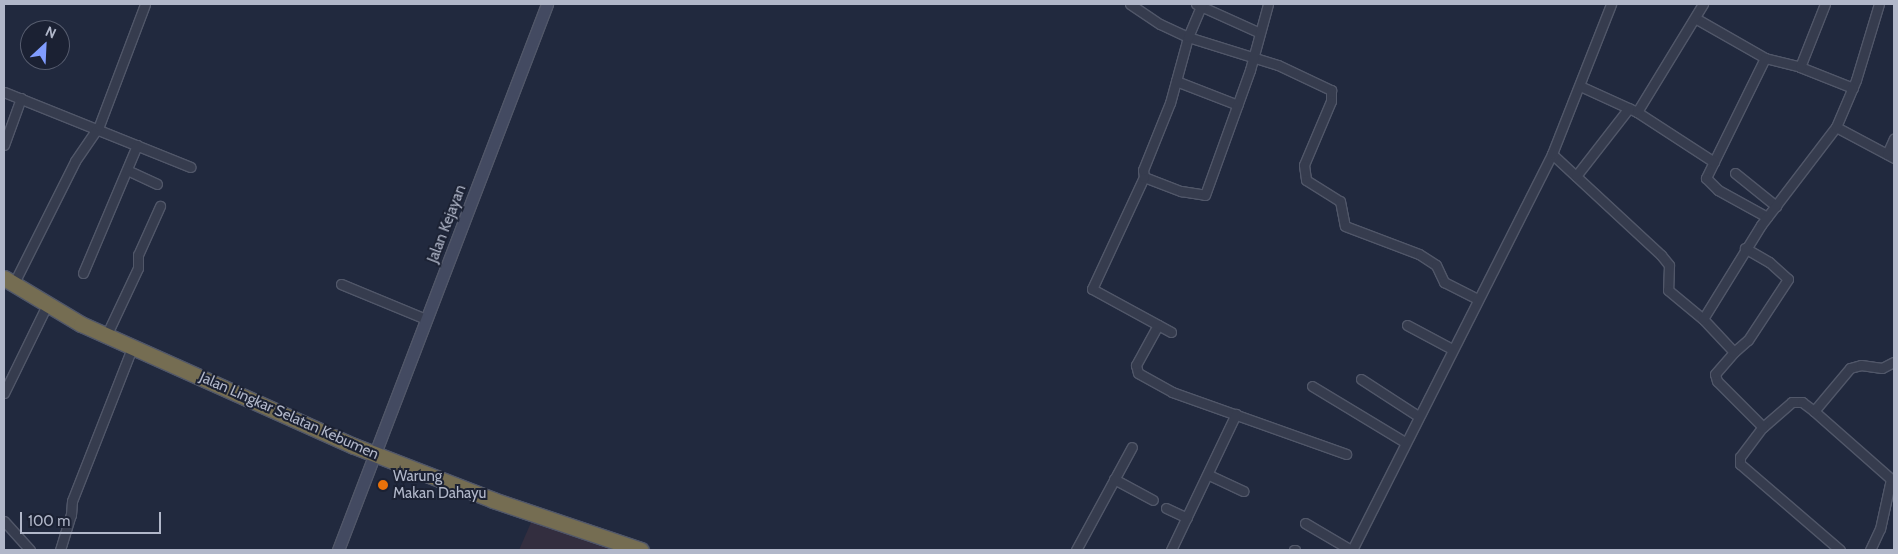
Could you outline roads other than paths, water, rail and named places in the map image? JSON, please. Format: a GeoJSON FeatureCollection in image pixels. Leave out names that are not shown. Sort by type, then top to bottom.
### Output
{"type":"FeatureCollection","features":[{"type":"Feature","properties":{"kind":"highway","name":"Jalan Lingkar Selatan Kebumen"},"geometry":{"type":"LineString","coordinates":[[9,280],[47,305],[106,336],[374,454],[493,500],[641,550]]}},
{"type":"Feature","properties":{"kind":"main road","name":"Jalan Kejayan"},"geometry":{"type":"LineString","coordinates":[[338,550],[547,4]]}},
{"type":"Feature","properties":{"kind":"street"},"geometry":{"type":"LineString","coordinates":[[9,280],[75,162],[98,128],[145,4]]}},
{"type":"Feature","properties":{"kind":"street"},"geometry":{"type":"LineString","coordinates":[[1130,4],[1160,24],[1188,36],[1307,77],[1331,90],[1331,100],[1303,172],[1309,183],[1340,200],[1344,224],[1420,254],[1436,265],[1444,282],[1476,298]]}},
{"type":"Feature","properties":{"kind":"street"},"geometry":{"type":"LineString","coordinates":[[1171,332],[1092,289],[1144,177],[1143,170],[1176,81],[1199,4],[1258,32]]}},
{"type":"Feature","properties":{"kind":"street"},"geometry":{"type":"LineString","coordinates":[[1144,177],[1181,191],[1205,195],[1238,105],[1253,58],[1258,32],[1268,4]]}},
{"type":"Feature","properties":{"kind":"street"},"geometry":{"type":"LineString","coordinates":[[1305,523],[1351,550],[1476,298],[1552,154],[1611,4]]}},
{"type":"Feature","properties":{"kind":"street"},"geometry":{"type":"LineString","coordinates":[[1576,176],[1633,110],[1703,4]]}},
{"type":"Feature","properties":{"kind":"street"},"geometry":{"type":"LineString","coordinates":[[1800,67],[1825,4]]}},
{"type":"Feature","properties":{"kind":"street"},"geometry":{"type":"LineString","coordinates":[[1703,319],[1745,248],[1767,216],[1836,127],[1853,88],[1880,4]]}},
{"type":"Feature","properties":{"kind":"street"},"geometry":{"type":"LineString","coordinates":[[1695,18],[1765,58],[1800,67],[1853,88]]}},
{"type":"Feature","properties":{"kind":"street"},"geometry":{"type":"LineString","coordinates":[[1765,58],[1706,175],[1708,181],[1736,201],[1767,216]]}},
{"type":"Feature","properties":{"kind":"street"},"geometry":{"type":"LineString","coordinates":[[1176,81],[1238,105]]}},
{"type":"Feature","properties":{"kind":"street"},"geometry":{"type":"LineString","coordinates":[[1580,86],[1633,110],[1714,162]]}},
{"type":"Feature","properties":{"kind":"street"},"geometry":{"type":"LineString","coordinates":[[4,92],[98,128],[191,167]]}},
{"type":"Feature","properties":{"kind":"street"},"geometry":{"type":"LineString","coordinates":[[4,145],[21,98]]}},
{"type":"Feature","properties":{"kind":"street"},"geometry":{"type":"LineString","coordinates":[[1836,127],[1891,156],[1894,138]]}},
{"type":"Feature","properties":{"kind":"street"},"geometry":{"type":"LineString","coordinates":[[83,273],[137,145]]}},
{"type":"Feature","properties":{"kind":"street"},"geometry":{"type":"LineString","coordinates":[[1552,154],[1667,261],[1670,269],[1666,286],[1668,290],[1703,319],[1734,352]]}},
{"type":"Feature","properties":{"kind":"street"},"geometry":{"type":"LineString","coordinates":[[127,170],[157,184]]}},
{"type":"Feature","properties":{"kind":"street"},"geometry":{"type":"LineString","coordinates":[[1735,173],[1776,206]]}},
{"type":"Feature","properties":{"kind":"street"},"geometry":{"type":"LineString","coordinates":[[106,336],[138,268],[138,255],[160,206]]}},
{"type":"Feature","properties":{"kind":"street"},"geometry":{"type":"LineString","coordinates":[[1745,248],[1769,262],[1788,279],[1748,340],[1734,352],[1715,374],[1716,381],[1763,427]]}},
{"type":"Feature","properties":{"kind":"street"},"geometry":{"type":"LineString","coordinates":[[341,284],[426,319]]}},
{"type":"Feature","properties":{"kind":"street"},"geometry":{"type":"LineString","coordinates":[[4,393],[47,305]]}},
{"type":"Feature","properties":{"kind":"street"},"geometry":{"type":"LineString","coordinates":[[1158,325],[1136,371],[1172,392],[1346,454]]}},
{"type":"Feature","properties":{"kind":"street"},"geometry":{"type":"LineString","coordinates":[[1407,325],[1452,349]]}},
{"type":"Feature","properties":{"kind":"street"},"geometry":{"type":"LineString","coordinates":[[60,550],[71,515],[72,501],[132,348]]}},
{"type":"Feature","properties":{"kind":"street"},"geometry":{"type":"LineString","coordinates":[[1814,411],[1850,368],[1862,365],[1882,368],[1894,362]]}},
{"type":"Feature","properties":{"kind":"street"},"geometry":{"type":"LineString","coordinates":[[1361,379],[1418,416]]}},
{"type":"Feature","properties":{"kind":"street"},"geometry":{"type":"LineString","coordinates":[[1312,386],[1405,442]]}},
{"type":"Feature","properties":{"kind":"street"},"geometry":{"type":"LineString","coordinates":[[1840,550],[1740,464],[1740,457],[1763,427],[1792,402],[1802,402],[1893,476],[1880,529],[1870,550]]}},
{"type":"Feature","properties":{"kind":"street"},"geometry":{"type":"LineString","coordinates":[[1172,550],[1209,475],[1236,414]]}},
{"type":"Feature","properties":{"kind":"street"},"geometry":{"type":"LineString","coordinates":[[1076,550],[1132,446]]}},
{"type":"Feature","properties":{"kind":"street"},"geometry":{"type":"LineString","coordinates":[[1209,475],[1244,491]]}},
{"type":"Feature","properties":{"kind":"street"},"geometry":{"type":"LineString","coordinates":[[1114,479],[1153,500]]}},
{"type":"Feature","properties":{"kind":"street"},"geometry":{"type":"LineString","coordinates":[[1166,508],[1187,518]]}},
{"type":"Feature","properties":{"kind":"street"},"geometry":{"type":"LineString","coordinates":[[4,521],[30,550]]}},
{"type":"Feature","properties":{"kind":"place","name":"Warung Makan Dahayu"},"geometry":{"type":"Point","coordinates":[383,485]}}]}
